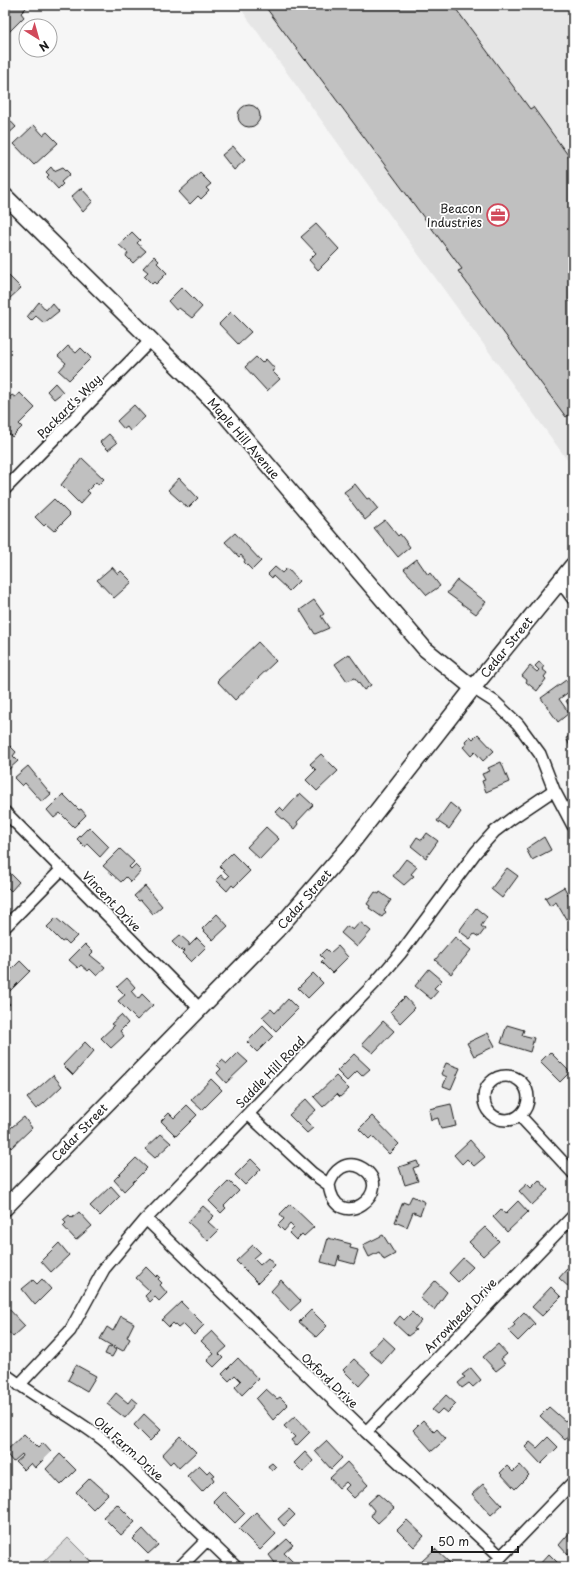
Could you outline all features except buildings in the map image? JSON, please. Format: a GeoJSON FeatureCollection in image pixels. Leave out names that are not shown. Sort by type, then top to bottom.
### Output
{"type":"FeatureCollection","features":[{"type":"Feature","properties":{"kind":"main road","name":"Maple Hill Avenue"},"geometry":{"type":"LineString","coordinates":[[5,196],[215,404],[426,649],[473,688]]}},
{"type":"Feature","properties":{"kind":"main road","name":"Cedar Street"},"geometry":{"type":"LineString","coordinates":[[5,1208],[277,930],[348,848],[473,688],[559,580],[573,565]]}},
{"type":"Feature","properties":{"kind":"street","name":"Packard's Way"},"geometry":{"type":"LineString","coordinates":[[5,489],[151,340]]}},
{"type":"Feature","properties":{"kind":"street"},"geometry":{"type":"LineString","coordinates":[[559,580],[573,599]]}},
{"type":"Feature","properties":{"kind":"street"},"geometry":{"type":"LineString","coordinates":[[473,688],[495,702],[518,724],[540,754],[554,790],[573,826]]}},
{"type":"Feature","properties":{"kind":"street","name":"Saddle Hill Road"},"geometry":{"type":"LineString","coordinates":[[20,1385],[70,1331],[104,1269],[146,1219],[374,984],[400,954],[476,852],[494,832],[511,818],[554,790]]}},
{"type":"Feature","properties":{"kind":"street","name":"Vincent Drive"},"geometry":{"type":"LineString","coordinates":[[5,812],[200,1009]]}},
{"type":"Feature","properties":{"kind":"street"},"geometry":{"type":"LineString","coordinates":[[5,927],[62,869]]}},
{"type":"Feature","properties":{"kind":"street"},"geometry":{"type":"LineString","coordinates":[[500,1076],[509,1076],[517,1078],[524,1084],[528,1092],[528,1101],[520,1116],[512,1120],[503,1120],[494,1118],[488,1112],[484,1104],[483,1095],[486,1087],[492,1080],[500,1076]]}},
{"type":"Feature","properties":{"kind":"street"},"geometry":{"type":"LineString","coordinates":[[248,1114],[312,1173],[329,1185]]}},
{"type":"Feature","properties":{"kind":"street"},"geometry":{"type":"LineString","coordinates":[[520,1116],[573,1173]]}},
{"type":"Feature","properties":{"kind":"street","name":"Arrowhead Drive"},"geometry":{"type":"LineString","coordinates":[[366,1432],[573,1216]]}},
{"type":"Feature","properties":{"kind":"street","name":"Oxford Drive"},"geometry":{"type":"LineString","coordinates":[[146,1219],[366,1432],[500,1556]]}},
{"type":"Feature","properties":{"kind":"street","name":"Old Farm Drive"},"geometry":{"type":"LineString","coordinates":[[5,1374],[87,1427],[107,1443],[236,1567]]}},
{"type":"Feature","properties":{"kind":"street"},"geometry":{"type":"LineString","coordinates":[[491,1567],[573,1482]]}},
{"type":"Feature","properties":{"kind":"street"},"geometry":{"type":"LineString","coordinates":[[180,1567],[208,1539]]}},
{"type":"Feature","properties":{"kind":"shaded area","name":"Beacon Industries"},"geometry":{"type":"Polygon","coordinates":[[[238,5],[573,5],[573,468],[238,5]]]}},
{"type":"Feature","properties":{"kind":"shaded area"},"geometry":{"type":"Polygon","coordinates":[[[68,1538],[97,1567],[38,1567],[68,1538]]]}},
{"type":"Feature","properties":{"kind":"place","name":"Beacon Industries"},"geometry":{"type":"Point","coordinates":[498,215]}}]}
